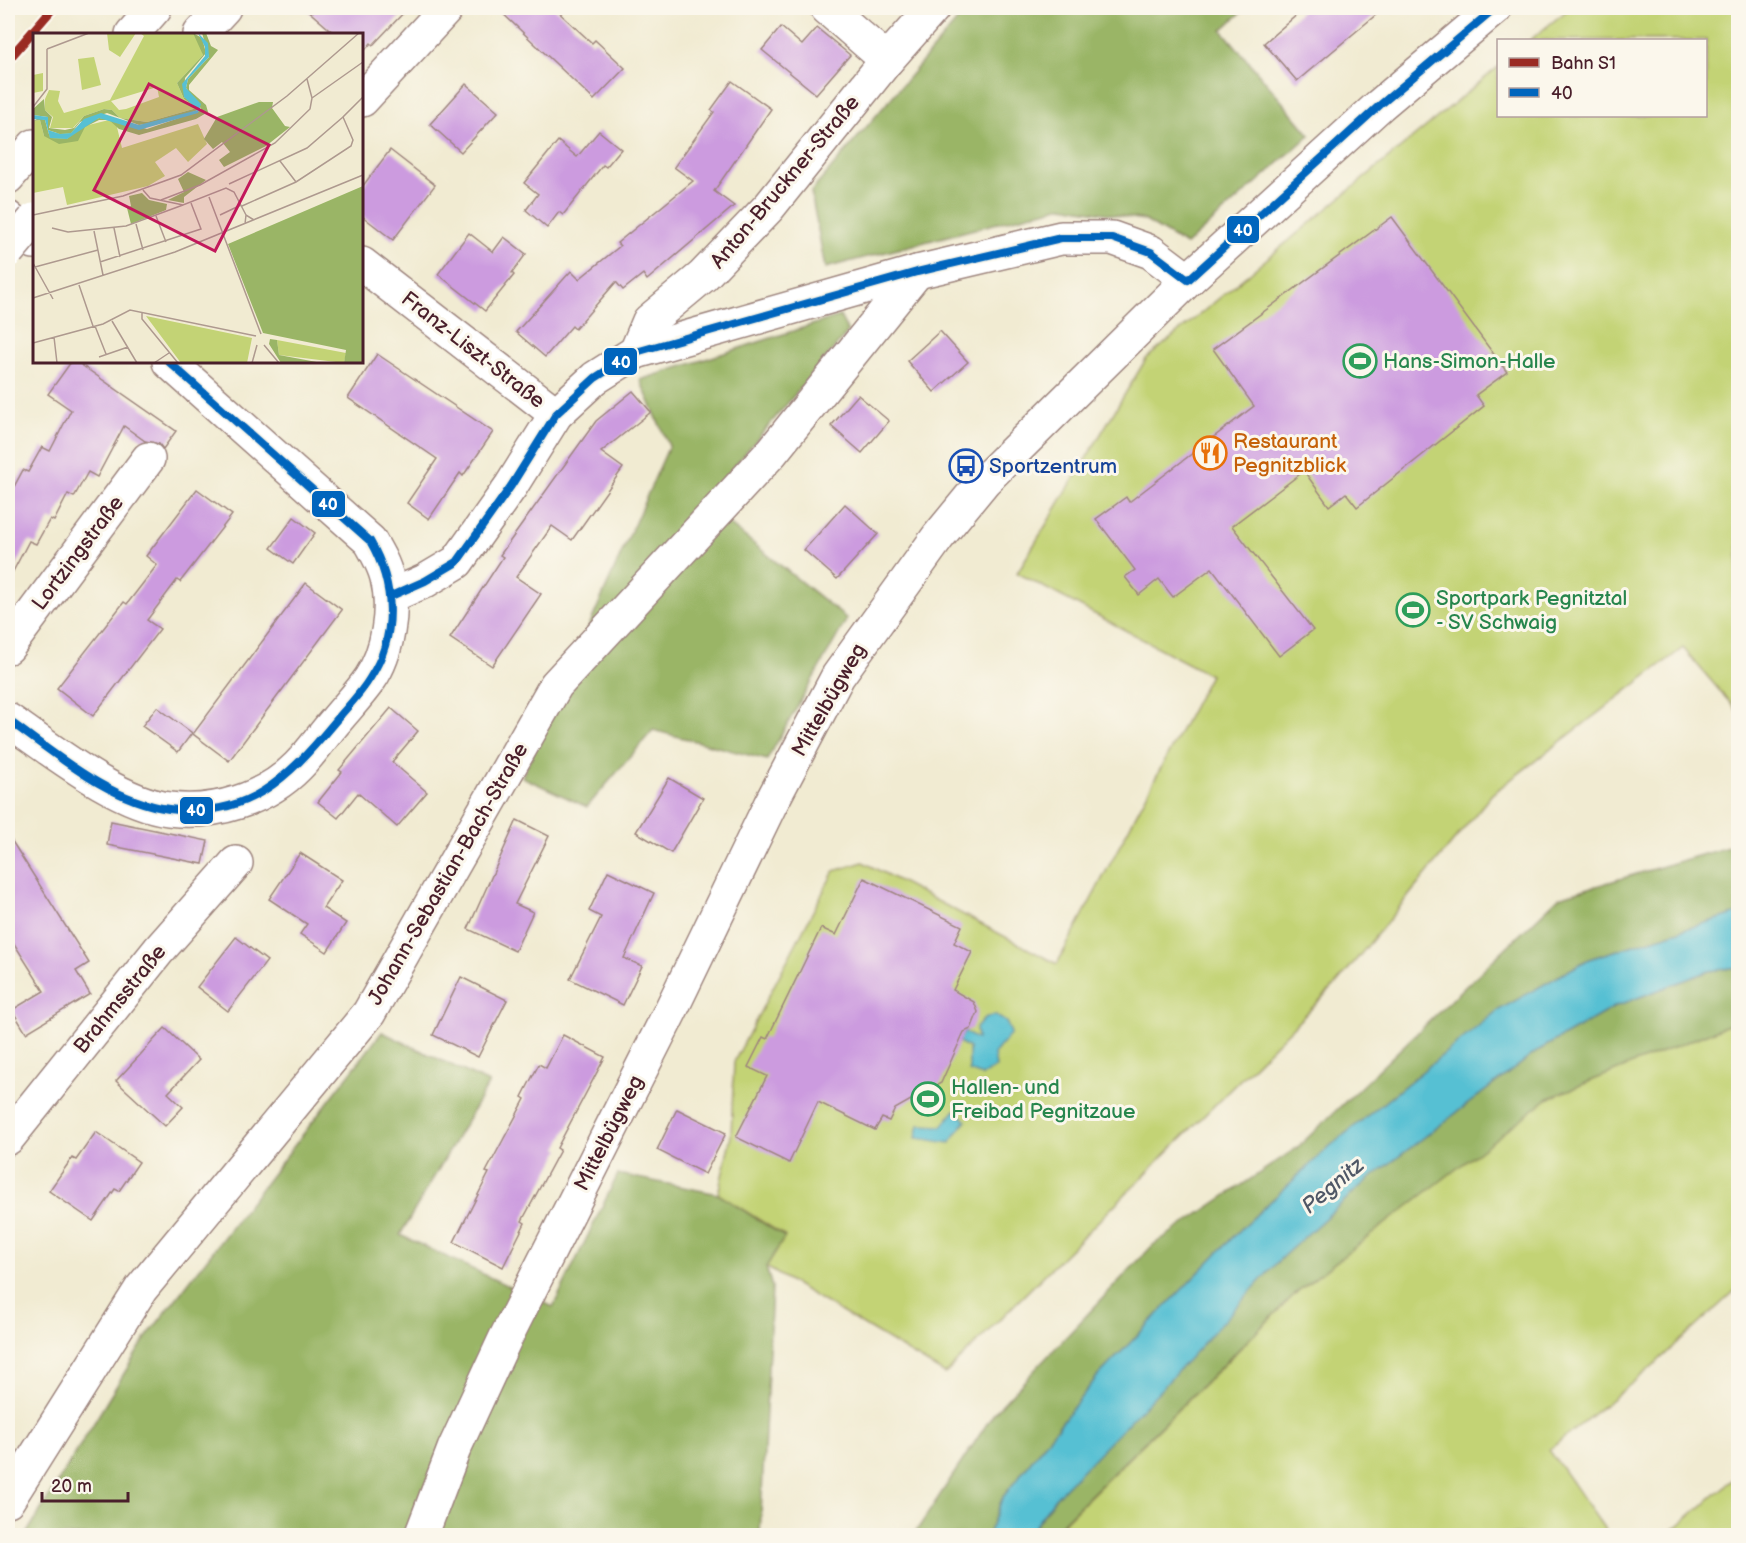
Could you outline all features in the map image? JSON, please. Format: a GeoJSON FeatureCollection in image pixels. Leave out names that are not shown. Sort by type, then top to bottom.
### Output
{"type":"FeatureCollection","features":[{"type":"Feature","properties":{"kind":"street"},"geometry":{"type":"LineString","coordinates":[[133,33],[155,8]]}},
{"type":"Feature","properties":{"kind":"street"},"geometry":{"type":"LineString","coordinates":[[201,33],[224,8]]}},
{"type":"Feature","properties":{"kind":"street"},"geometry":{"type":"LineString","coordinates":[[363,99],[447,8]]}},
{"type":"Feature","properties":{"kind":"street"},"geometry":{"type":"LineString","coordinates":[[827,8],[887,60]]}},
{"type":"Feature","properties":{"kind":"street","name":"Anton-Bruckner-Straße"},"geometry":{"type":"LineString","coordinates":[[636,352],[649,321],[704,276],[769,207],[887,60],[933,8]]}},
{"type":"Feature","properties":{"kind":"street","name":"Mittelbügweg"},"geometry":{"type":"LineString","coordinates":[[421,1536],[454,1449],[505,1339],[670,1012],[770,805],[838,676],[938,537],[984,481],[1188,280],[1380,105],[1495,8]]}},
{"type":"Feature","properties":{"kind":"street"},"geometry":{"type":"LineString","coordinates":[[8,177],[33,147]]}},
{"type":"Feature","properties":{"kind":"street"},"geometry":{"type":"LineString","coordinates":[[8,218],[33,241]]}},
{"type":"Feature","properties":{"kind":"street"},"geometry":{"type":"LineString","coordinates":[[8,251],[33,221]]}},
{"type":"Feature","properties":{"kind":"street"},"geometry":{"type":"LineString","coordinates":[[391,596],[425,581],[457,562],[511,486],[556,414],[595,378],[636,352],[917,272],[1061,238],[1112,238],[1151,252],[1188,280]]}},
{"type":"Feature","properties":{"kind":"street","name":"Franz-Liszt-Straße"},"geometry":{"type":"LineString","coordinates":[[363,265],[556,414]]}},
{"type":"Feature","properties":{"kind":"street","name":"Johann-Sebastian-Bach-Straße"},"geometry":{"type":"LineString","coordinates":[[8,1500],[141,1289],[369,1013],[556,685],[772,452],[917,272]]}},
{"type":"Feature","properties":{"kind":"street"},"geometry":{"type":"LineString","coordinates":[[8,720],[81,769],[130,797],[149,805],[191,810],[240,802],[264,792],[298,766],[371,677],[381,655],[388,626],[391,596],[387,577],[370,541],[170,363]]}},
{"type":"Feature","properties":{"kind":"street","name":"Lortzingstraße"},"geometry":{"type":"LineString","coordinates":[[8,647],[147,459]]}},
{"type":"Feature","properties":{"kind":"street","name":"Brahmsstraße"},"geometry":{"type":"LineString","coordinates":[[8,1138],[159,950],[236,863]]}},
{"type":"Feature","properties":{"kind":"green space"},"geometry":{"type":"Polygon","coordinates":[[[968,8],[1246,8],[1222,30],[1310,135],[1186,245],[1144,220],[1063,206],[825,268],[811,192],[968,8]]]}},
{"type":"Feature","properties":{"kind":"green space","name":"Sportpark Pegnitztal - SV Schwaig"},"geometry":{"type":"Polygon","coordinates":[[[1570,8],[1738,8],[1738,712],[1683,648],[1492,794],[1338,982],[945,1374],[766,1267],[785,1236],[718,1194],[731,1136],[734,1062],[834,871],[863,862],[1057,964],[1210,675],[1017,573],[1146,359],[1497,68],[1497,117],[1707,117],[1707,39],[1531,39],[1570,8]]]}},
{"type":"Feature","properties":{"kind":"green space"},"geometry":{"type":"Polygon","coordinates":[[[840,316],[848,332],[703,503],[847,619],[767,760],[653,730],[587,807],[522,777],[669,446],[640,380],[840,316]]]}},
{"type":"Feature","properties":{"kind":"green space"},"geometry":{"type":"Polygon","coordinates":[[[1738,844],[1738,913],[1589,959],[1497,1011],[1329,1147],[1243,1227],[1097,1377],[1003,1497],[988,1535],[913,1536],[994,1413],[1153,1245],[1298,1147],[1559,897],[1738,844]]]}},
{"type":"Feature","properties":{"kind":"green space"},"geometry":{"type":"Polygon","coordinates":[[[1738,967],[1738,1021],[1547,1099],[1298,1291],[1050,1535],[1028,1536],[1055,1498],[1281,1258],[1364,1183],[1539,1050],[1616,1006],[1709,971],[1738,967]]]}},
{"type":"Feature","properties":{"kind":"green space"},"geometry":{"type":"Polygon","coordinates":[[[1738,1021],[1738,1288],[1647,1371],[1549,1450],[1609,1535],[1050,1536],[1298,1291],[1547,1098],[1738,1021]]]}},
{"type":"Feature","properties":{"kind":"green space"},"geometry":{"type":"Polygon","coordinates":[[[382,1032],[489,1083],[400,1235],[553,1307],[618,1174],[718,1194],[785,1237],[766,1267],[772,1287],[760,1535],[25,1536],[145,1339],[382,1032]]]}},
{"type":"Feature","properties":{"kind":"green space"},"geometry":{"type":"Polygon","coordinates":[[[1738,1475],[1738,1535],[1667,1535],[1738,1475]]]}},
{"type":"Feature","properties":{"kind":"water","name":"Pegnitz"},"geometry":{"type":"Polygon","coordinates":[[[1738,913],[1738,967],[1709,971],[1616,1006],[1539,1050],[1364,1183],[1281,1258],[1165,1385],[1055,1498],[1028,1535],[988,1535],[1003,1497],[1097,1377],[1243,1227],[1329,1147],[1497,1011],[1589,959],[1738,913]]]}},
{"type":"Feature","properties":{"kind":"water"},"geometry":{"type":"Polygon","coordinates":[[[995,1015],[1006,1022],[1011,1033],[994,1054],[996,1067],[982,1076],[969,1071],[969,1048],[959,1042],[964,1032],[977,1039],[976,1028],[984,1019],[995,1015]]]}},
{"type":"Feature","properties":{"kind":"water"},"geometry":{"type":"Polygon","coordinates":[[[955,1110],[966,1120],[950,1143],[916,1138],[919,1125],[942,1126],[955,1110]]]}},
{"type":"Feature","properties":{"kind":"building"},"geometry":{"type":"Polygon","coordinates":[[[305,8],[408,8],[373,45],[371,43],[366,49],[363,46],[363,33],[334,33],[305,8]]]}},
{"type":"Feature","properties":{"kind":"building"},"geometry":{"type":"Polygon","coordinates":[[[497,8],[554,8],[592,43],[595,40],[625,68],[594,100],[497,8]]]}},
{"type":"Feature","properties":{"kind":"building"},"geometry":{"type":"Polygon","coordinates":[[[1305,8],[1384,8],[1297,81],[1264,43],[1305,8]]]}},
{"type":"Feature","properties":{"kind":"building"},"geometry":{"type":"Polygon","coordinates":[[[781,27],[802,45],[817,28],[850,55],[816,94],[762,50],[781,27]]]}},
{"type":"Feature","properties":{"kind":"building"},"geometry":{"type":"Polygon","coordinates":[[[732,81],[771,109],[714,191],[734,206],[647,280],[643,274],[623,290],[616,282],[575,329],[572,326],[545,357],[516,332],[571,271],[579,279],[620,246],[617,243],[693,181],[674,167],[714,112],[711,110],[732,81]]]}},
{"type":"Feature","properties":{"kind":"building"},"geometry":{"type":"Polygon","coordinates":[[[466,84],[498,112],[461,152],[430,124],[466,84]]]}},
{"type":"Feature","properties":{"kind":"building"},"geometry":{"type":"Polygon","coordinates":[[[599,131],[621,149],[606,167],[603,165],[563,215],[559,212],[547,228],[526,210],[538,194],[524,183],[558,141],[577,157],[599,131]]]}},
{"type":"Feature","properties":{"kind":"building"},"geometry":{"type":"Polygon","coordinates":[[[390,150],[435,185],[393,240],[363,217],[363,186],[390,150]]]}},
{"type":"Feature","properties":{"kind":"building","name":"Hans-Simon-Halle"},"geometry":{"type":"Polygon","coordinates":[[[1392,217],[1507,372],[1476,395],[1484,406],[1357,507],[1346,493],[1329,506],[1304,471],[1232,526],[1313,630],[1279,656],[1212,568],[1173,597],[1159,579],[1139,595],[1125,577],[1135,570],[1096,519],[1126,497],[1129,502],[1254,406],[1213,349],[1392,217]]]}},
{"type":"Feature","properties":{"kind":"building"},"geometry":{"type":"Polygon","coordinates":[[[469,233],[493,252],[504,237],[526,254],[512,273],[514,275],[485,311],[438,274],[469,233]]]}},
{"type":"Feature","properties":{"kind":"building"},"geometry":{"type":"Polygon","coordinates":[[[940,331],[968,362],[934,392],[907,361],[940,331]]]}},
{"type":"Feature","properties":{"kind":"building"},"geometry":{"type":"Polygon","coordinates":[[[377,354],[493,432],[463,476],[460,473],[429,519],[407,503],[437,459],[348,398],[377,354]]]}},
{"type":"Feature","properties":{"kind":"building"},"geometry":{"type":"Polygon","coordinates":[[[70,363],[78,363],[176,431],[163,449],[159,444],[145,441],[124,426],[97,477],[88,472],[74,497],[68,494],[54,521],[50,519],[36,544],[29,541],[8,581],[8,498],[23,470],[28,472],[42,447],[50,451],[71,410],[48,394],[70,363]]]}},
{"type":"Feature","properties":{"kind":"building"},"geometry":{"type":"Polygon","coordinates":[[[633,391],[651,412],[601,452],[623,468],[572,540],[552,526],[516,577],[541,594],[492,666],[450,638],[503,557],[500,555],[596,421],[633,391]]]}},
{"type":"Feature","properties":{"kind":"building"},"geometry":{"type":"Polygon","coordinates":[[[858,395],[889,421],[862,453],[831,426],[858,395]]]}},
{"type":"Feature","properties":{"kind":"building"},"geometry":{"type":"Polygon","coordinates":[[[197,489],[232,515],[180,582],[177,580],[147,620],[160,629],[93,716],[57,688],[124,602],[127,604],[157,565],[146,556],[197,489]]]}},
{"type":"Feature","properties":{"kind":"building"},"geometry":{"type":"Polygon","coordinates":[[[845,504],[878,534],[837,579],[804,550],[845,504]]]}},
{"type":"Feature","properties":{"kind":"building"},"geometry":{"type":"Polygon","coordinates":[[[294,517],[315,533],[293,564],[271,548],[294,517]]]}},
{"type":"Feature","properties":{"kind":"building"},"geometry":{"type":"Polygon","coordinates":[[[306,583],[342,610],[229,761],[193,734],[306,583]]]}},
{"type":"Feature","properties":{"kind":"building"},"geometry":{"type":"Polygon","coordinates":[[[157,707],[192,733],[178,752],[142,726],[157,707]]]}},
{"type":"Feature","properties":{"kind":"building"},"geometry":{"type":"Polygon","coordinates":[[[391,708],[418,731],[392,762],[427,792],[397,827],[358,793],[338,818],[318,802],[342,772],[339,770],[391,708]]]}},
{"type":"Feature","properties":{"kind":"building"},"geometry":{"type":"Polygon","coordinates":[[[669,778],[703,798],[671,853],[636,832],[669,778]]]}},
{"type":"Feature","properties":{"kind":"building"},"geometry":{"type":"Polygon","coordinates":[[[517,820],[549,836],[515,904],[533,912],[515,951],[468,929],[517,820]]]}},
{"type":"Feature","properties":{"kind":"building"},"geometry":{"type":"Polygon","coordinates":[[[111,821],[208,841],[203,864],[107,845],[111,821]]]}},
{"type":"Feature","properties":{"kind":"building"},"geometry":{"type":"Polygon","coordinates":[[[8,835],[89,963],[76,971],[90,994],[26,1033],[12,1010],[44,991],[8,934],[8,835]]]}},
{"type":"Feature","properties":{"kind":"building"},"geometry":{"type":"Polygon","coordinates":[[[300,853],[342,880],[323,908],[346,923],[327,952],[300,934],[307,924],[269,899],[300,853]]]}},
{"type":"Feature","properties":{"kind":"building"},"geometry":{"type":"Polygon","coordinates":[[[608,871],[654,893],[624,958],[642,966],[623,1005],[570,979],[601,917],[589,911],[608,871]]]}},
{"type":"Feature","properties":{"kind":"building"},"geometry":{"type":"Polygon","coordinates":[[[864,878],[962,926],[954,943],[972,952],[953,990],[974,1002],[978,1012],[971,1029],[964,1032],[941,1083],[895,1109],[889,1121],[882,1118],[875,1130],[818,1102],[789,1163],[736,1137],[767,1076],[748,1067],[763,1037],[767,1039],[821,928],[836,935],[864,878]]]}},
{"type":"Feature","properties":{"kind":"building"},"geometry":{"type":"Polygon","coordinates":[[[236,937],[267,961],[228,1011],[197,987],[236,937]]]}},
{"type":"Feature","properties":{"kind":"building"},"geometry":{"type":"Polygon","coordinates":[[[461,977],[507,1000],[478,1057],[433,1035],[461,977]]]}},
{"type":"Feature","properties":{"kind":"building"},"geometry":{"type":"Polygon","coordinates":[[[165,1028],[199,1060],[168,1093],[183,1107],[165,1126],[116,1081],[165,1028]]]}},
{"type":"Feature","properties":{"kind":"building"},"geometry":{"type":"Polygon","coordinates":[[[563,1035],[605,1057],[557,1148],[560,1150],[522,1221],[525,1223],[503,1267],[454,1242],[489,1173],[486,1172],[525,1099],[522,1097],[539,1064],[546,1068],[563,1035]]]}},
{"type":"Feature","properties":{"kind":"building"},"geometry":{"type":"Polygon","coordinates":[[[677,1109],[726,1133],[705,1174],[657,1150],[677,1109]]]}},
{"type":"Feature","properties":{"kind":"building"},"geometry":{"type":"Polygon","coordinates":[[[96,1132],[139,1162],[119,1191],[115,1189],[93,1221],[49,1191],[72,1158],[76,1160],[96,1132]]]}},
{"type":"Feature","properties":{"kind":"rail line","name":"S1"},"geometry":{"type":"LineString","coordinates":[[8,60],[53,8]]}},
{"type":"Feature","properties":{"kind":"transit line","name":"40"},"geometry":{"type":"LineString","coordinates":[[391,596],[425,581],[457,562],[511,486],[556,414],[595,378],[636,352],[917,272],[1061,238],[1112,238],[1151,252],[1188,280],[1380,105],[1495,8]]}},
{"type":"Feature","properties":{"kind":"transit line","name":"40"},"geometry":{"type":"LineString","coordinates":[[8,720],[84,774],[125,796],[169,809],[197,811],[221,808],[243,801],[282,778],[316,744],[357,696],[379,662],[389,627],[390,610],[384,574],[370,541],[170,363]]}},
{"type":"Feature","properties":{"kind":"place","name":"Hans-Simon-Halle"},"geometry":{"type":"Point","coordinates":[1360,361]}},
{"type":"Feature","properties":{"kind":"place","name":"Restaurant Pegnitzblick"},"geometry":{"type":"Point","coordinates":[1210,453]}},
{"type":"Feature","properties":{"kind":"place","name":"Sportzentrum"},"geometry":{"type":"Point","coordinates":[966,466]}},
{"type":"Feature","properties":{"kind":"place","name":"Sportpark Pegnitztal - SV Schwaig"},"geometry":{"type":"Point","coordinates":[1413,610]}},
{"type":"Feature","properties":{"kind":"place","name":"Hallen- und Freibad Pegnitzaue"},"geometry":{"type":"Point","coordinates":[928,1099]}}]}
